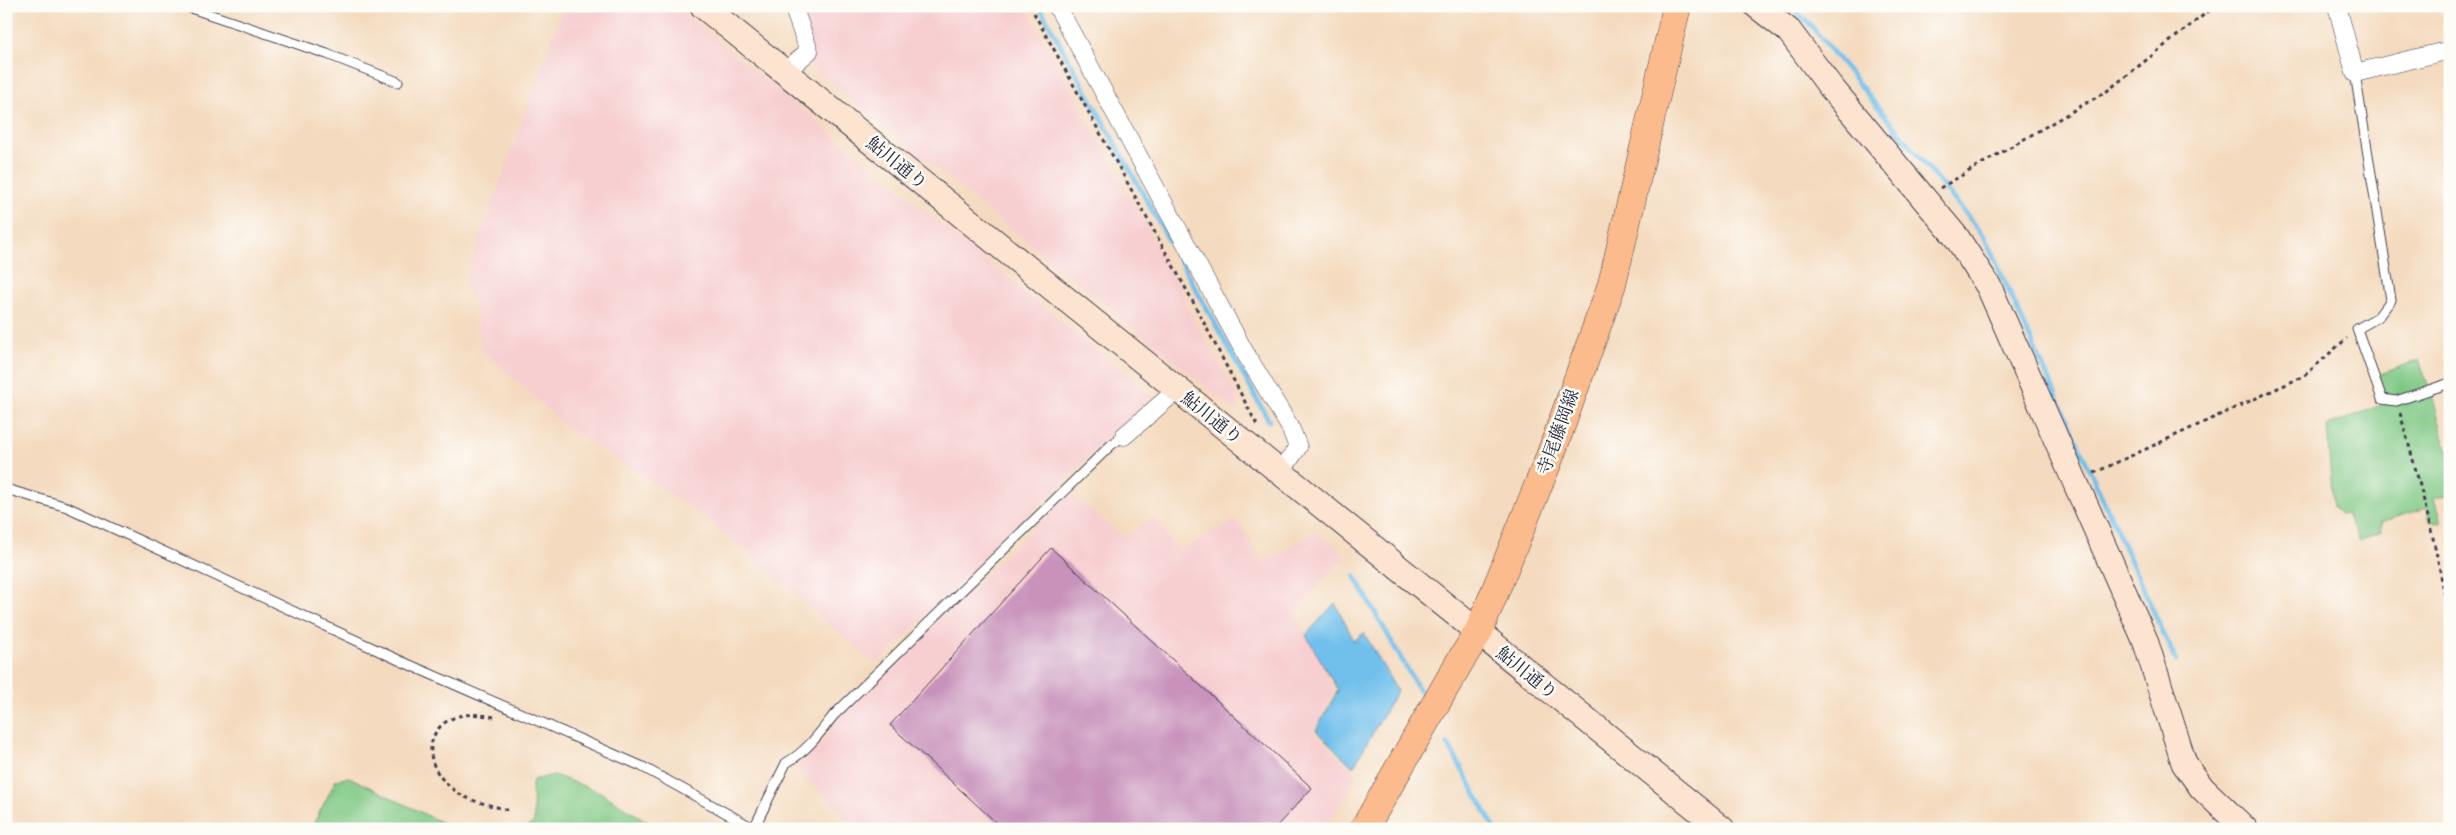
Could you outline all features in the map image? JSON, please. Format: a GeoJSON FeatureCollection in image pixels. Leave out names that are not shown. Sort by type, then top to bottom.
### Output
{"type":"FeatureCollection","features":[{"type":"Feature","properties":{"kind":"main road","name":"寺尾藤岡線"},"geometry":{"type":"LineString","coordinates":[[1364,829],[1478,633],[1550,459],[1612,284],[1677,6]]}},
{"type":"Feature","properties":{"kind":"street","name":"鮎川通り"},"geometry":{"type":"LineString","coordinates":[[703,6],[1722,829]]}},
{"type":"Feature","properties":{"kind":"street"},"geometry":{"type":"LineString","coordinates":[[785,72],[809,51],[794,6]]}},
{"type":"Feature","properties":{"kind":"street"},"geometry":{"type":"LineString","coordinates":[[1057,6],[1244,351],[1290,427],[1298,447],[1280,473]]}},
{"type":"Feature","properties":{"kind":"street"},"geometry":{"type":"LineString","coordinates":[[1757,6],[1789,31],[1830,86],[1957,238],[1989,287],[2145,640],[2184,763],[2202,788],[2245,829]]}},
{"type":"Feature","properties":{"kind":"street"},"geometry":{"type":"LineString","coordinates":[[2338,6],[2355,73],[2450,50]]}},
{"type":"Feature","properties":{"kind":"street"},"geometry":{"type":"LineString","coordinates":[[1124,436],[1177,390]]}},
{"type":"Feature","properties":{"kind":"lane"},"geometry":{"type":"LineString","coordinates":[[185,6],[327,54],[398,82]]}},
{"type":"Feature","properties":{"kind":"lane"},"geometry":{"type":"LineString","coordinates":[[2355,73],[2391,300],[2378,317],[2357,329],[2382,399],[2396,401],[2450,383]]}},
{"type":"Feature","properties":{"kind":"lane"},"geometry":{"type":"LineString","coordinates":[[6,488],[67,507],[403,662],[641,766],[755,828],[786,763],[795,758],[815,739],[833,716],[1111,445],[1124,436]]}},
{"type":"Feature","properties":{"kind":"path"},"geometry":{"type":"LineString","coordinates":[[1030,6],[1191,298],[1260,431]]}},
{"type":"Feature","properties":{"kind":"path"},"geometry":{"type":"LineString","coordinates":[[1924,197],[2107,91],[2215,6]]}},
{"type":"Feature","properties":{"kind":"path"},"geometry":{"type":"LineString","coordinates":[[2075,482],[2304,376],[2357,329]]}},
{"type":"Feature","properties":{"kind":"path"},"geometry":{"type":"LineString","coordinates":[[2396,401],[2414,464],[2443,585],[2450,629]]}},
{"type":"Feature","properties":{"kind":"path"},"geometry":{"type":"LineString","coordinates":[[500,718],[474,714],[459,716],[445,723],[435,733],[430,757],[437,773],[462,796],[511,811]]}},
{"type":"Feature","properties":{"kind":"shaded area"},"geometry":{"type":"Polygon","coordinates":[[[564,6],[675,6],[1152,396],[876,664],[705,517],[566,426],[483,350],[473,301],[464,282],[564,6]]]}},
{"type":"Feature","properties":{"kind":"shaded area"},"geometry":{"type":"Polygon","coordinates":[[[799,6],[1025,6],[1187,300],[1184,302],[1240,400],[1236,411],[806,63],[799,6]]]}},
{"type":"Feature","properties":{"kind":"shaded area"},"geometry":{"type":"Polygon","coordinates":[[[1069,493],[1124,537],[1155,517],[1178,552],[1237,520],[1262,563],[1316,532],[1345,555],[1295,613],[1335,690],[1313,731],[1357,775],[1325,829],[857,829],[796,768],[823,741],[841,714],[1069,493]]]}},
{"type":"Feature","properties":{"kind":"green space"},"geometry":{"type":"Polygon","coordinates":[[[2419,360],[2433,398],[2450,461],[2450,494],[2434,497],[2441,522],[2430,522],[2427,508],[2380,522],[2381,532],[2360,541],[2345,513],[2340,514],[2333,508],[2327,426],[2387,403],[2378,375],[2419,360]]]}},
{"type":"Feature","properties":{"kind":"green space"},"geometry":{"type":"Polygon","coordinates":[[[554,775],[600,792],[648,822],[654,829],[526,829],[534,822],[533,780],[554,775]]]}},
{"type":"Feature","properties":{"kind":"green space"},"geometry":{"type":"Polygon","coordinates":[[[349,777],[455,829],[311,829],[336,780],[349,777]]]}},
{"type":"Feature","properties":{"kind":"water"},"geometry":{"type":"Polygon","coordinates":[[[1335,603],[1354,641],[1364,633],[1397,691],[1353,767],[1316,730],[1338,690],[1306,635],[1335,603]]]}},
{"type":"Feature","properties":{"kind":"building"},"geometry":{"type":"Polygon","coordinates":[[[1051,548],[1312,788],[1274,829],[1003,829],[890,725],[1051,548]]]}},
{"type":"Feature","properties":{"kind":"waterway"},"geometry":{"type":"LineString","coordinates":[[1039,6],[1269,421]]}},
{"type":"Feature","properties":{"kind":"waterway"},"geometry":{"type":"LineString","coordinates":[[1789,6],[1808,22],[1984,236],[2176,661]]}},
{"type":"Feature","properties":{"kind":"waterway"},"geometry":{"type":"LineString","coordinates":[[1355,577],[1419,690]]}},
{"type":"Feature","properties":{"kind":"waterway"},"geometry":{"type":"LineString","coordinates":[[1448,744],[1495,829]]}}]}
